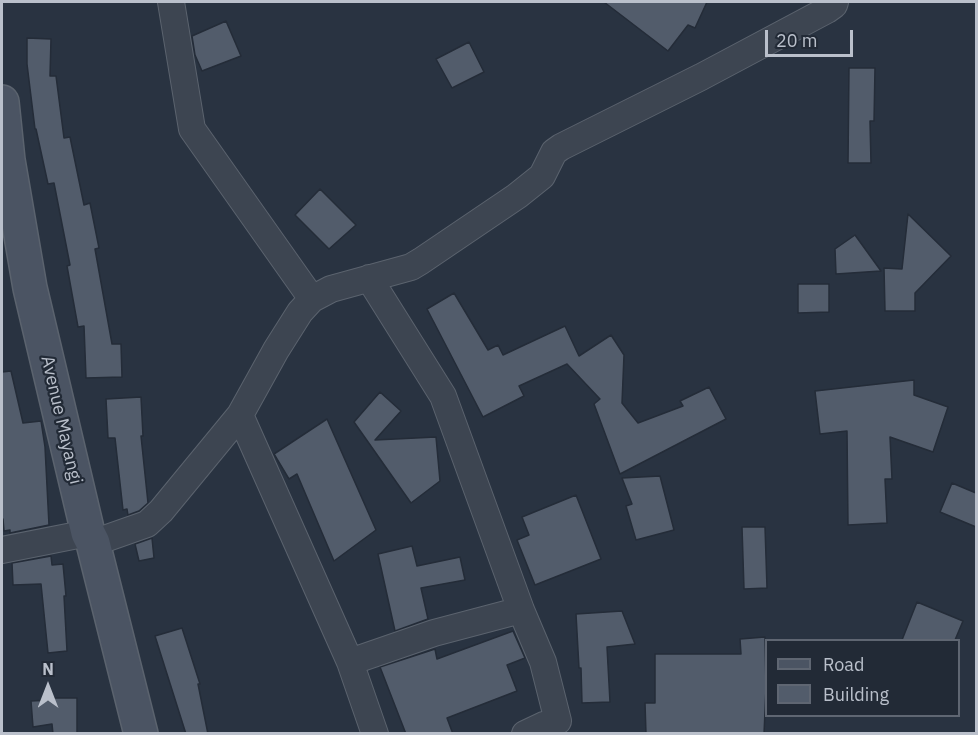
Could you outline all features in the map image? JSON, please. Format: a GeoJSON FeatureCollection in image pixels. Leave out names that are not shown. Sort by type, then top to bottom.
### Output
{"type":"FeatureCollection","features":[{"type":"Feature","properties":{"kind":"street"},"geometry":{"type":"LineString","coordinates":[[171,2],[192,129],[312,299]]}},
{"type":"Feature","properties":{"kind":"street"},"geometry":{"type":"LineString","coordinates":[[2,550],[91,538],[147,524],[161,511],[240,415],[288,331],[312,299],[331,289],[411,267],[517,196],[542,176],[554,152],[561,147],[701,77],[827,10],[835,2]]}},
{"type":"Feature","properties":{"kind":"street","name":"Avenue Mayangi"},"geometry":{"type":"LineString","coordinates":[[2,102],[8,160],[30,288],[141,734]]}},
{"type":"Feature","properties":{"kind":"street"},"geometry":{"type":"LineString","coordinates":[[369,278],[443,396],[521,610],[543,662],[558,721],[525,734]]}},
{"type":"Feature","properties":{"kind":"street"},"geometry":{"type":"LineString","coordinates":[[240,415],[350,662],[375,734]]}},
{"type":"Feature","properties":{"kind":"street"},"geometry":{"type":"LineString","coordinates":[[350,662],[434,633],[521,610]]}},
{"type":"Feature","properties":{"kind":"building"},"geometry":{"type":"Polygon","coordinates":[[[604,2],[707,2],[695,28],[688,25],[668,51],[604,2]]]}},
{"type":"Feature","properties":{"kind":"building"},"geometry":{"type":"Polygon","coordinates":[[[226,21],[241,56],[202,71],[195,55],[192,36],[226,21]]]}},
{"type":"Feature","properties":{"kind":"building"},"geometry":{"type":"Polygon","coordinates":[[[27,38],[51,39],[50,76],[56,76],[64,138],[70,137],[84,205],[90,203],[99,248],[95,249],[112,344],[121,344],[122,377],[86,378],[84,326],[78,327],[67,266],[70,265],[54,183],[48,184],[35,129],[27,64],[27,38]]]}},
{"type":"Feature","properties":{"kind":"building"},"geometry":{"type":"Polygon","coordinates":[[[469,42],[484,72],[452,88],[436,59],[469,42]]]}},
{"type":"Feature","properties":{"kind":"building"},"geometry":{"type":"Polygon","coordinates":[[[849,68],[875,68],[874,121],[870,121],[871,163],[848,163],[849,68]]]}},
{"type":"Feature","properties":{"kind":"building"},"geometry":{"type":"Polygon","coordinates":[[[320,189],[356,225],[329,249],[295,215],[320,189]]]}},
{"type":"Feature","properties":{"kind":"building"},"geometry":{"type":"Polygon","coordinates":[[[908,214],[951,256],[915,293],[915,311],[885,311],[884,268],[902,269],[908,214]]]}},
{"type":"Feature","properties":{"kind":"building"},"geometry":{"type":"Polygon","coordinates":[[[855,235],[881,271],[836,274],[835,249],[855,235]]]}},
{"type":"Feature","properties":{"kind":"building"},"geometry":{"type":"Polygon","coordinates":[[[798,284],[829,284],[829,312],[798,313],[798,284]]]}},
{"type":"Feature","properties":{"kind":"building"},"geometry":{"type":"Polygon","coordinates":[[[454,293],[488,350],[498,345],[503,355],[565,326],[579,356],[611,335],[624,355],[622,403],[638,423],[683,406],[680,401],[709,387],[726,419],[620,474],[594,404],[600,399],[567,364],[519,386],[524,396],[483,417],[427,309],[454,293]]]}},
{"type":"Feature","properties":{"kind":"building"},"geometry":{"type":"Polygon","coordinates":[[[11,371],[23,423],[41,421],[45,447],[49,525],[10,533],[10,530],[4,531],[2,520],[2,372],[11,371]]]}},
{"type":"Feature","properties":{"kind":"building"},"geometry":{"type":"Polygon","coordinates":[[[914,380],[914,395],[948,407],[933,452],[890,437],[892,479],[885,479],[887,523],[848,525],[847,431],[820,434],[815,391],[914,380]]]}},
{"type":"Feature","properties":{"kind":"building"},"geometry":{"type":"Polygon","coordinates":[[[380,392],[401,411],[375,440],[436,437],[440,481],[411,503],[354,422],[380,392]]]}},
{"type":"Feature","properties":{"kind":"building"},"geometry":{"type":"Polygon","coordinates":[[[141,397],[143,436],[141,436],[148,503],[139,511],[128,515],[127,509],[123,510],[115,438],[108,438],[106,399],[141,397]]]}},
{"type":"Feature","properties":{"kind":"building"},"geometry":{"type":"Polygon","coordinates":[[[327,419],[376,530],[334,561],[297,474],[289,479],[274,454],[327,419]]]}},
{"type":"Feature","properties":{"kind":"building"},"geometry":{"type":"Polygon","coordinates":[[[660,476],[674,530],[636,540],[626,506],[632,504],[622,478],[660,476]]]}},
{"type":"Feature","properties":{"kind":"building"},"geometry":{"type":"Polygon","coordinates":[[[952,483],[976,493],[976,527],[940,512],[952,483]]]}},
{"type":"Feature","properties":{"kind":"building"},"geometry":{"type":"Polygon","coordinates":[[[576,495],[601,559],[535,585],[517,540],[529,535],[522,517],[576,495]]]}},
{"type":"Feature","properties":{"kind":"building"},"geometry":{"type":"Polygon","coordinates":[[[742,527],[765,527],[767,588],[744,589],[742,527]]]}},
{"type":"Feature","properties":{"kind":"building"},"geometry":{"type":"Polygon","coordinates":[[[152,538],[154,558],[139,561],[135,544],[152,538]]]}},
{"type":"Feature","properties":{"kind":"building"},"geometry":{"type":"Polygon","coordinates":[[[412,546],[417,566],[460,557],[465,580],[421,588],[428,619],[395,631],[378,554],[412,546]]]}},
{"type":"Feature","properties":{"kind":"building"},"geometry":{"type":"Polygon","coordinates":[[[51,556],[52,565],[63,564],[67,651],[48,653],[41,584],[13,585],[12,563],[51,556]]]}},
{"type":"Feature","properties":{"kind":"building"},"geometry":{"type":"Polygon","coordinates":[[[917,602],[963,621],[955,639],[902,639],[917,602]]]}},
{"type":"Feature","properties":{"kind":"building"},"geometry":{"type":"Polygon","coordinates":[[[622,611],[635,644],[607,647],[610,702],[582,703],[576,614],[622,611]]]}},
{"type":"Feature","properties":{"kind":"building"},"geometry":{"type":"Polygon","coordinates":[[[182,628],[200,684],[198,684],[208,734],[186,734],[155,636],[182,628]]]}},
{"type":"Feature","properties":{"kind":"building"},"geometry":{"type":"Polygon","coordinates":[[[513,631],[525,658],[507,665],[517,691],[447,718],[453,734],[406,734],[380,667],[435,649],[437,659],[513,631]]]}},
{"type":"Feature","properties":{"kind":"building"},"geometry":{"type":"Polygon","coordinates":[[[765,637],[764,734],[646,734],[645,703],[655,703],[655,654],[741,654],[740,639],[765,637]]]}},
{"type":"Feature","properties":{"kind":"building"},"geometry":{"type":"Polygon","coordinates":[[[49,698],[77,698],[77,734],[53,734],[52,724],[33,727],[31,701],[50,700],[49,698]]]}}]}
